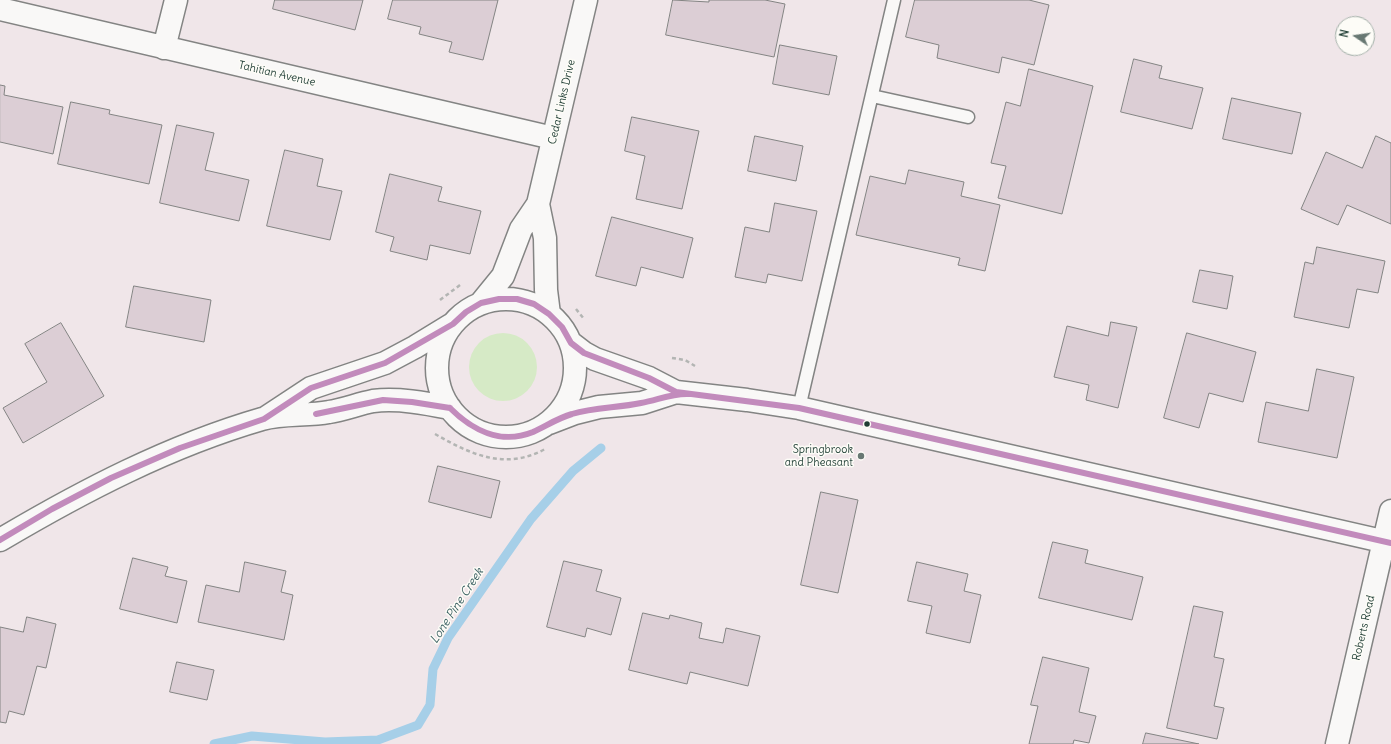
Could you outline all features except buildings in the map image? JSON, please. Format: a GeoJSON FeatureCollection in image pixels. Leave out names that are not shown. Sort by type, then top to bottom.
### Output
{"type":"FeatureCollection","features":[{"type":"Feature","properties":{"kind":"street"},"geometry":{"type":"LineString","coordinates":[[164,48],[176,0]]}},
{"type":"Feature","properties":{"kind":"street","name":"Cedar Links Drive"},"geometry":{"type":"LineString","coordinates":[[481,303],[503,276],[521,229],[538,204],[586,0]]}},
{"type":"Feature","properties":{"kind":"street","name":"Tahitian Avenue"},"geometry":{"type":"LineString","coordinates":[[0,9],[554,138]]}},
{"type":"Feature","properties":{"kind":"street","name":"Cedar Links Drive"},"geometry":{"type":"LineString","coordinates":[[538,204],[544,238],[546,290],[550,314]]}},
{"type":"Feature","properties":{"kind":"street"},"geometry":{"type":"LineString","coordinates":[[264,419],[311,388],[385,363],[415,348],[481,303],[499,298],[517,299],[534,304],[550,314],[562,327],[571,343],[575,360],[573,384],[569,396],[560,411],[547,424]]}},
{"type":"Feature","properties":{"kind":"street"},"geometry":{"type":"LineString","coordinates":[[452,324],[443,340],[438,357],[437,375],[442,393],[450,408],[463,421],[478,431],[495,436],[514,437],[531,432],[575,413],[599,407],[642,403],[676,392]]}},
{"type":"Feature","properties":{"kind":"street"},"geometry":{"type":"LineString","coordinates":[[571,343],[595,359],[649,378],[676,392],[747,400],[799,408],[1388,542]]}},
{"type":"Feature","properties":{"kind":"street"},"geometry":{"type":"LineString","coordinates":[[0,540],[111,478],[180,448],[264,419],[328,412],[373,401],[422,402],[450,408]]}},
{"type":"Feature","properties":{"kind":"street","name":"Roberts Road"},"geometry":{"type":"LineString","coordinates":[[1337,744],[1388,542],[1391,511]]}},
{"type":"Feature","properties":{"kind":"lane"},"geometry":{"type":"LineString","coordinates":[[799,408],[894,0]]}},
{"type":"Feature","properties":{"kind":"lane"},"geometry":{"type":"LineString","coordinates":[[872,96],[968,117]]}},
{"type":"Feature","properties":{"kind":"path"},"geometry":{"type":"LineString","coordinates":[[437,302],[454,288],[465,283]]}},
{"type":"Feature","properties":{"kind":"path"},"geometry":{"type":"LineString","coordinates":[[574,306],[587,323]]}},
{"type":"Feature","properties":{"kind":"path"},"geometry":{"type":"LineString","coordinates":[[664,357],[685,360]]}},
{"type":"Feature","properties":{"kind":"path"},"geometry":{"type":"LineString","coordinates":[[434,433],[476,455],[494,459],[517,458],[531,455],[551,445]]}},
{"type":"Feature","properties":{"kind":"green space"},"geometry":{"type":"Polygon","coordinates":[[[503,333],[516,336],[527,343],[534,354],[537,367],[534,380],[527,391],[516,398],[503,401],[490,398],[479,391],[472,380],[469,367],[472,354],[479,343],[490,336],[503,333]]]}},
{"type":"Feature","properties":{"kind":"waterway","name":"Lone Pine Creek"},"geometry":{"type":"LineString","coordinates":[[214,744],[252,736],[325,742],[378,740],[418,725],[430,705],[433,669],[448,638],[531,519],[573,471],[601,448]]}},
{"type":"Feature","properties":{"kind":"transit line"},"geometry":{"type":"LineString","coordinates":[[0,540],[52,509],[111,478],[180,448],[264,419],[311,388],[385,363],[453,324],[466,312],[481,303],[499,299],[517,299],[534,304],[549,314],[562,327],[571,343],[584,353],[649,378],[676,392],[799,408],[1391,543]]}},
{"type":"Feature","properties":{"kind":"transit line"},"geometry":{"type":"LineString","coordinates":[[450,408],[477,429],[498,436],[510,437],[521,436],[533,432],[562,418],[580,412],[632,405],[665,397],[689,394]]}},
{"type":"Feature","properties":{"kind":"transit line"},"geometry":{"type":"LineString","coordinates":[[316,414],[383,400],[412,402],[450,408]]}},
{"type":"Feature","properties":{"kind":"place","name":"Springbrook and Pheasant"},"geometry":{"type":"Point","coordinates":[861,456]}}]}
